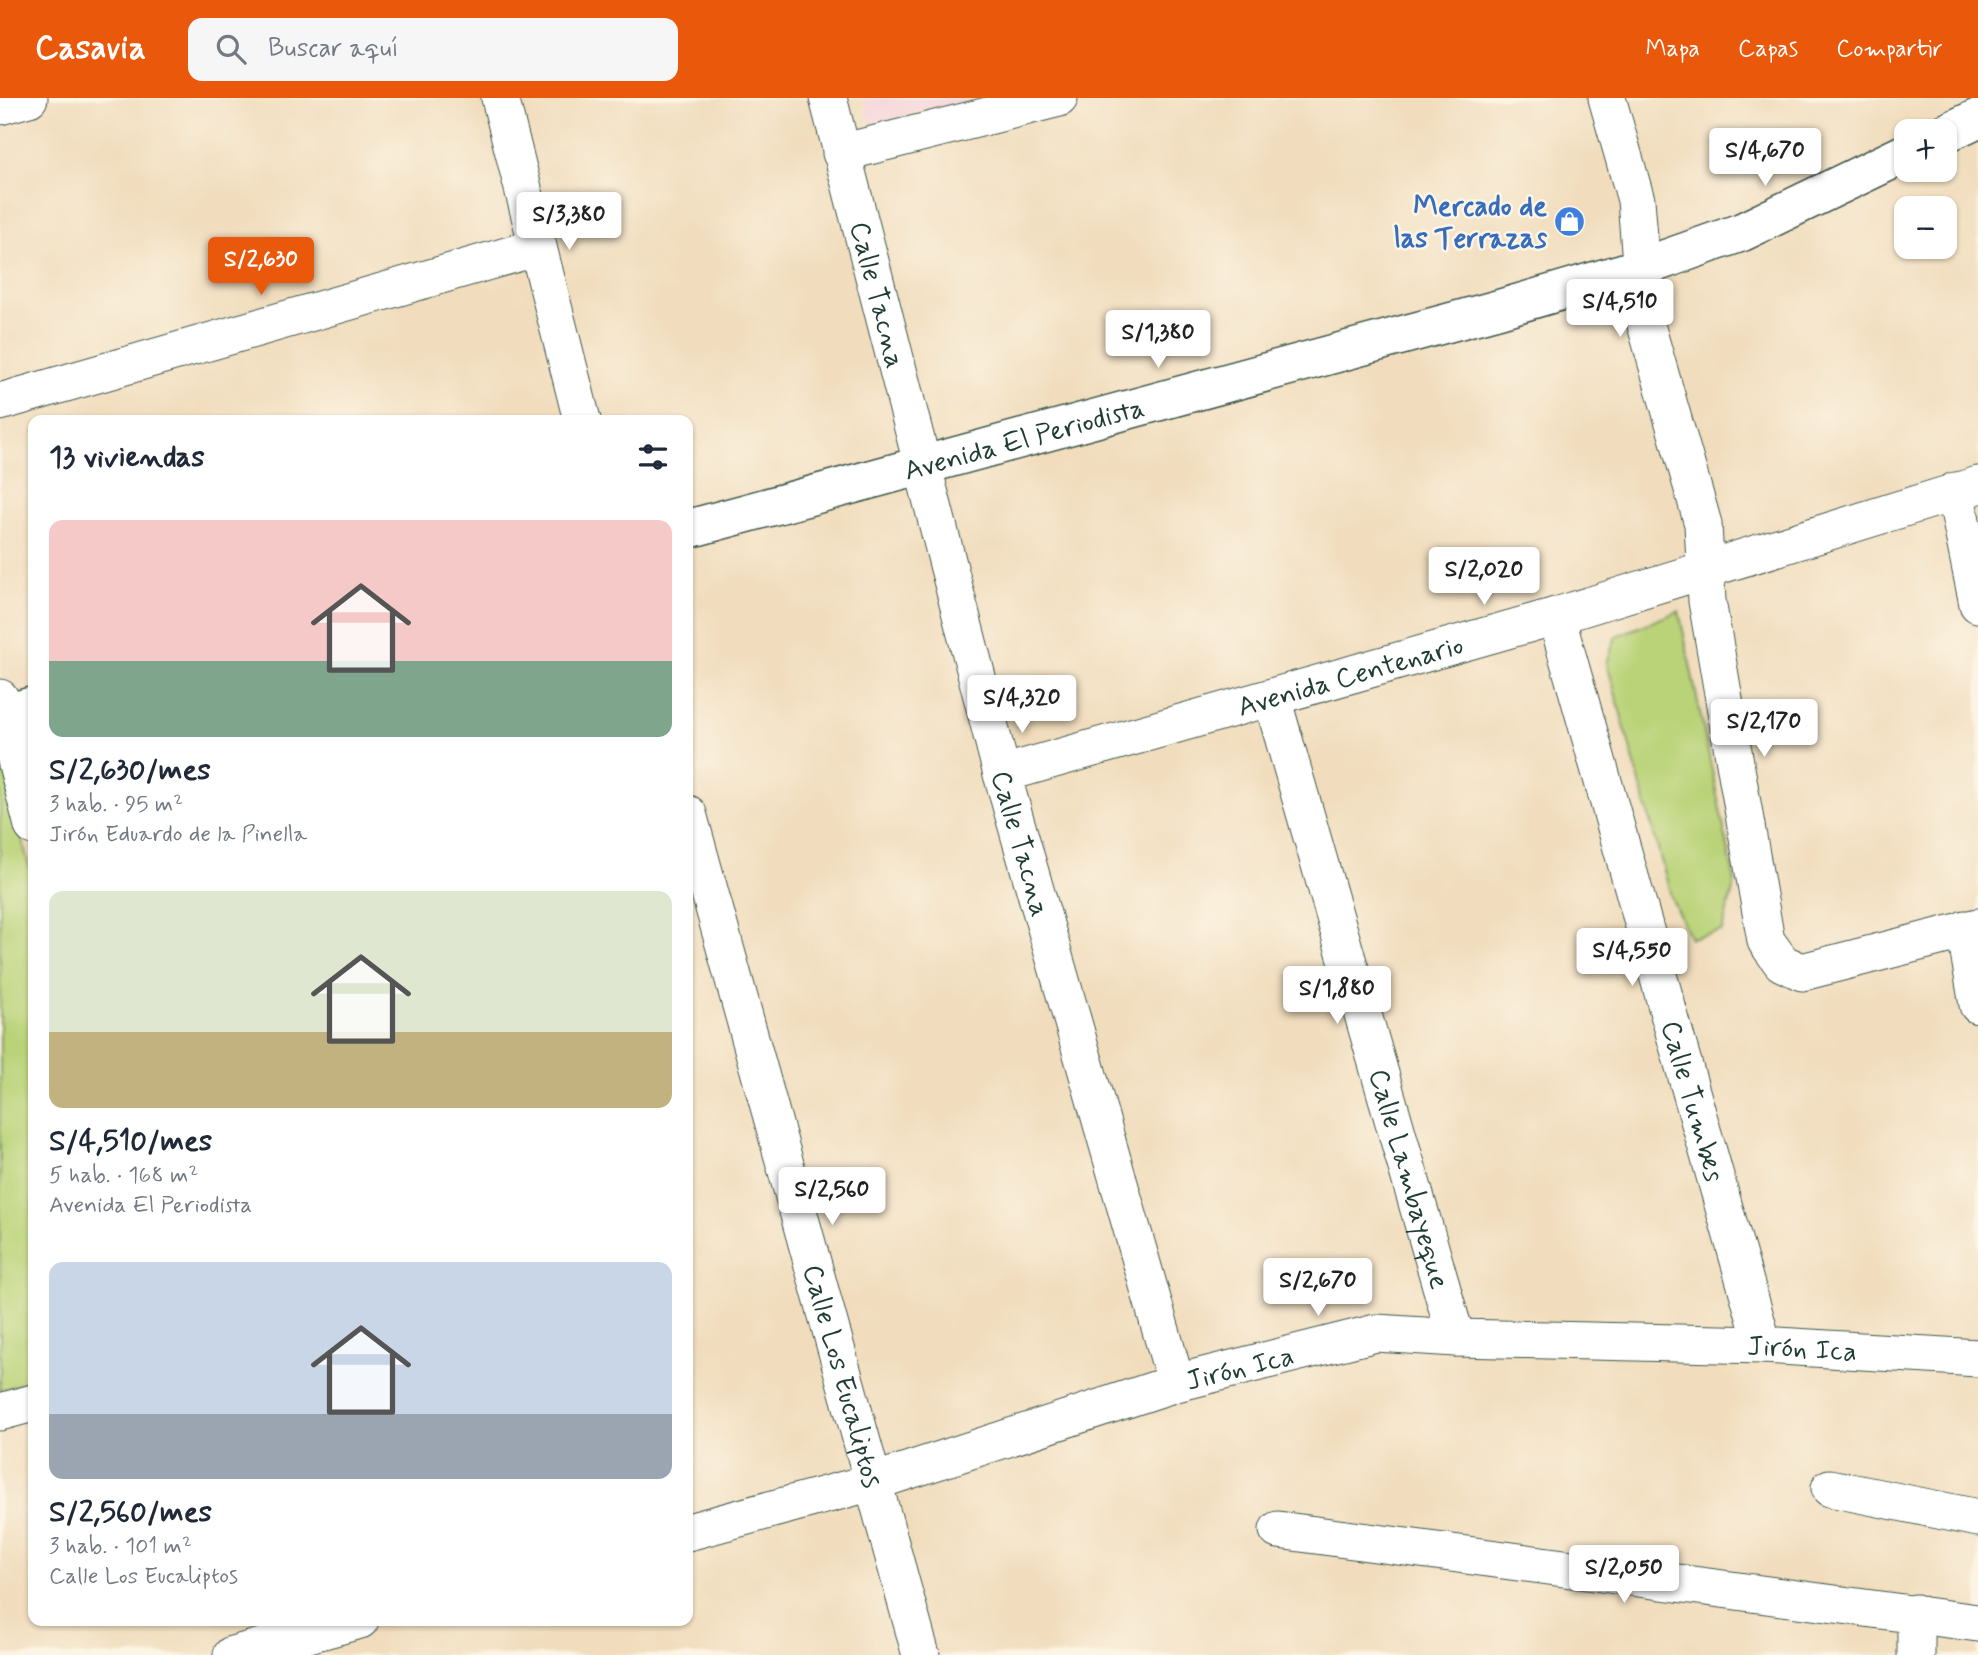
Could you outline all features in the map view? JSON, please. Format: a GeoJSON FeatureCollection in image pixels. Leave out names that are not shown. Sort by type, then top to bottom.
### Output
{"type":"FeatureCollection","features":[{"type":"Feature","properties":{"kind":"street"},"geometry":{"type":"LineString","coordinates":[[0,106],[29,98]]}},
{"type":"Feature","properties":{"kind":"street"},"geometry":{"type":"LineString","coordinates":[[500,98],[581,415]]}},
{"type":"Feature","properties":{"kind":"street","name":"Calle Tacna"},"geometry":{"type":"LineString","coordinates":[[828,98],[1002,774],[1176,1383]]}},
{"type":"Feature","properties":{"kind":"street"},"geometry":{"type":"LineString","coordinates":[[841,153],[1059,98]]}},
{"type":"Feature","properties":{"kind":"street"},"geometry":{"type":"LineString","coordinates":[[1606,98],[1636,200],[1646,325],[1703,524],[1707,601],[1766,941],[1782,963],[1802,972],[1971,928],[1978,1004]]}},
{"type":"Feature","properties":{"kind":"street"},"geometry":{"type":"LineString","coordinates":[[1957,128],[1978,118]]}},
{"type":"Feature","properties":{"kind":"street","name":"Avenida El Periodista"},"geometry":{"type":"LineString","coordinates":[[693,527],[1499,309],[1643,267],[1742,232],[1894,159]]}},
{"type":"Feature","properties":{"kind":"street"},"geometry":{"type":"LineString","coordinates":[[0,402],[538,247]]}},
{"type":"Feature","properties":{"kind":"street"},"geometry":{"type":"LineString","coordinates":[[1967,488],[1978,604]]}},
{"type":"Feature","properties":{"kind":"street","name":"Avenida Centenario"},"geometry":{"type":"LineString","coordinates":[[1002,774],[1556,616],[1967,488]]}},
{"type":"Feature","properties":{"kind":"street","name":"Calle Tumbes"},"geometry":{"type":"LineString","coordinates":[[1556,616],[1763,1345]]}},
{"type":"Feature","properties":{"kind":"street","name":"Calle Lambayeque"},"geometry":{"type":"LineString","coordinates":[[1272,698],[1456,1338]]}},
{"type":"Feature","properties":{"kind":"street"},"geometry":{"type":"LineString","coordinates":[[9,708],[28,801]]}},
{"type":"Feature","properties":{"kind":"street","name":"Calle Los Eucaliptos"},"geometry":{"type":"LineString","coordinates":[[693,832],[922,1655]]}},
{"type":"Feature","properties":{"kind":"street","name":"Jirón Ica"},"geometry":{"type":"LineString","coordinates":[[693,1531],[873,1482],[1176,1383],[1376,1333],[1456,1338],[1763,1345],[1978,1358]]}},
{"type":"Feature","properties":{"kind":"street"},"geometry":{"type":"LineString","coordinates":[[0,1412],[28,1404]]}},
{"type":"Feature","properties":{"kind":"street"},"geometry":{"type":"LineString","coordinates":[[1830,1488],[1978,1518]]}},
{"type":"Feature","properties":{"kind":"street"},"geometry":{"type":"LineString","coordinates":[[1278,1530],[1978,1623]]}},
{"type":"Feature","properties":{"kind":"street"},"geometry":{"type":"LineString","coordinates":[[1916,1613],[1916,1655]]}},
{"type":"Feature","properties":{"kind":"street"},"geometry":{"type":"LineString","coordinates":[[232,1655],[265,1640],[332,1626]]}},
{"type":"Feature","properties":{"kind":"shaded area"},"geometry":{"type":"Polygon","coordinates":[[[864,98],[975,98],[871,124],[864,98]]]}},
{"type":"Feature","properties":{"kind":"green space"},"geometry":{"type":"Polygon","coordinates":[[[1679,611],[1735,882],[1722,931],[1690,938],[1672,900],[1607,663],[1616,636],[1679,611]]]}},
{"type":"Feature","properties":{"kind":"green space"},"geometry":{"type":"Polygon","coordinates":[[[0,755],[28,862],[28,1382],[0,1390],[0,755]]]}},
{"type":"Feature","properties":{"kind":"place","name":"Mercado de las Terrazas"},"geometry":{"type":"Point","coordinates":[1570,221]}}]}
